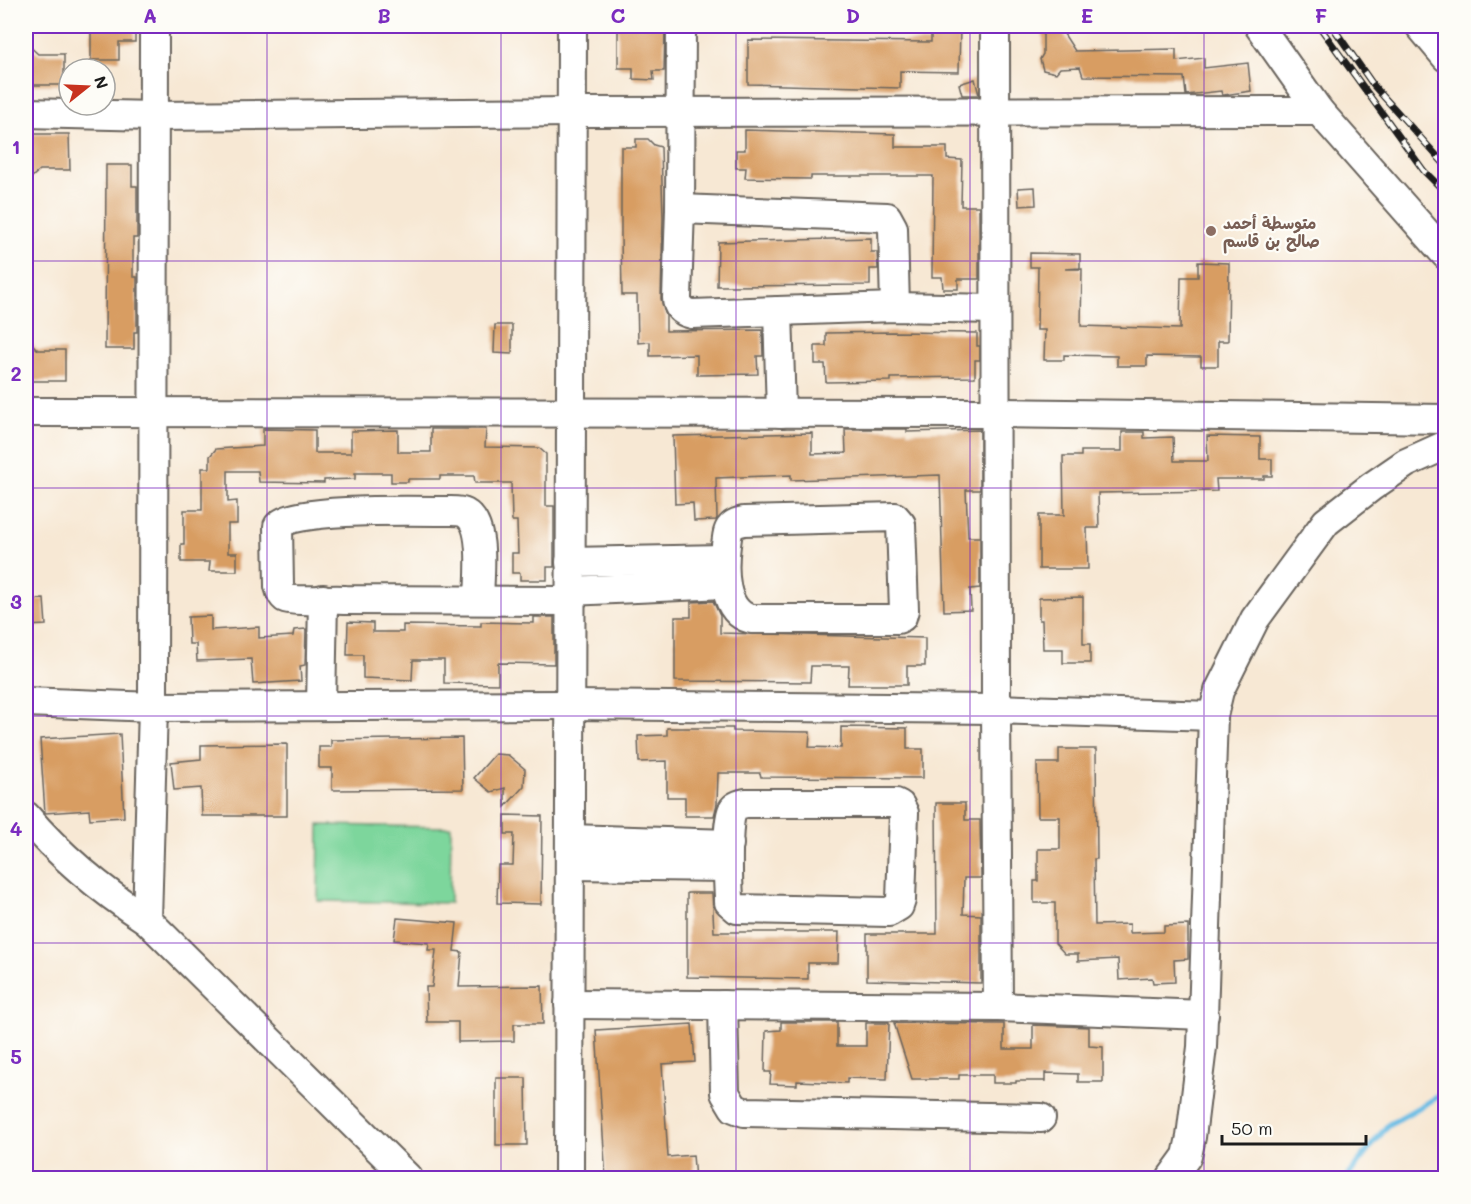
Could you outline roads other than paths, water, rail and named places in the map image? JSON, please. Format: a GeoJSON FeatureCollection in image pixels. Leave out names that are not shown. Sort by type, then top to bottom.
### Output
{"type":"FeatureCollection","features":[{"type":"Feature","properties":{"kind":"street"},"geometry":{"type":"LineString","coordinates":[[147,920],[153,707],[154,26]]}},
{"type":"Feature","properties":{"kind":"street"},"geometry":{"type":"LineString","coordinates":[[569,1179],[572,26]]}},
{"type":"Feature","properties":{"kind":"street"},"geometry":{"type":"LineString","coordinates":[[681,26],[677,298],[682,311],[692,314],[895,308],[995,309]]}},
{"type":"Feature","properties":{"kind":"street"},"geometry":{"type":"LineString","coordinates":[[995,26],[995,309],[998,413],[996,709],[998,1006]]}},
{"type":"Feature","properties":{"kind":"street"},"geometry":{"type":"LineString","coordinates":[[1259,26],[1319,111],[1446,255]]}},
{"type":"Feature","properties":{"kind":"street"},"geometry":{"type":"LineString","coordinates":[[1420,26],[1446,57]]}},
{"type":"Feature","properties":{"kind":"street"},"geometry":{"type":"LineString","coordinates":[[26,113],[154,117],[571,112],[1319,111]]}},
{"type":"Feature","properties":{"kind":"street"},"geometry":{"type":"LineString","coordinates":[[680,209],[883,216],[890,220],[893,228],[895,308]]}},
{"type":"Feature","properties":{"kind":"street"},"geometry":{"type":"LineString","coordinates":[[778,311],[781,413]]}},
{"type":"Feature","properties":{"kind":"street"},"geometry":{"type":"LineString","coordinates":[[26,412],[998,413],[1446,419]]}},
{"type":"Feature","properties":{"kind":"street"},"geometry":{"type":"LineString","coordinates":[[1171,1179],[1186,1156],[1191,1137],[1202,1047],[1213,716],[1219,691],[1255,619],[1326,522],[1406,463],[1446,445]]}},
{"type":"Feature","properties":{"kind":"street"},"geometry":{"type":"LineString","coordinates":[[479,600],[478,529],[467,515],[451,511],[344,512],[306,516],[280,523],[278,530],[279,586],[285,598],[292,599],[479,600],[570,596],[725,572]]}},
{"type":"Feature","properties":{"kind":"street"},"geometry":{"type":"LineString","coordinates":[[895,517],[901,524],[904,610],[902,617],[893,620],[751,619],[740,615],[735,608],[725,572],[728,532],[737,523],[895,517]]}},
{"type":"Feature","properties":{"kind":"street"},"geometry":{"type":"LineString","coordinates":[[570,562],[725,572]]}},
{"type":"Feature","properties":{"kind":"street"},"geometry":{"type":"LineString","coordinates":[[321,706],[323,599]]}},
{"type":"Feature","properties":{"kind":"street"},"geometry":{"type":"LineString","coordinates":[[26,702],[153,707],[569,705],[996,709],[1213,716]]}},
{"type":"Feature","properties":{"kind":"street"},"geometry":{"type":"LineString","coordinates":[[746,802],[896,803],[903,808],[901,900],[897,909],[890,912],[737,909],[729,902],[728,855],[731,813],[738,805],[746,802]]}},
{"type":"Feature","properties":{"kind":"street"},"geometry":{"type":"LineString","coordinates":[[26,816],[48,842],[75,867],[112,897],[147,920],[408,1179]]}},
{"type":"Feature","properties":{"kind":"street"},"geometry":{"type":"LineString","coordinates":[[570,852],[728,855]]}},
{"type":"Feature","properties":{"kind":"street"},"geometry":{"type":"LineString","coordinates":[[569,1004],[998,1006],[1204,1015]]}},
{"type":"Feature","properties":{"kind":"street"},"geometry":{"type":"LineString","coordinates":[[723,1005],[725,1093],[734,1108],[744,1112],[1041,1118]]}},
{"type":"Feature","properties":{"kind":"waterway"},"geometry":{"type":"LineString","coordinates":[[1346,1178],[1388,1125],[1446,1092]]}},
{"type":"Feature","properties":{"kind":"railway"},"geometry":{"type":"LineString","coordinates":[[1319,26],[1424,171],[1446,193]]}},
{"type":"Feature","properties":{"kind":"railway"},"geometry":{"type":"LineString","coordinates":[[1332,26],[1374,86],[1446,166]]}},
{"type":"Feature","properties":{"kind":"place","name":"متوسطة أحمد صالح بن قاسم"},"geometry":{"type":"Point","coordinates":[1211,231]}}]}
